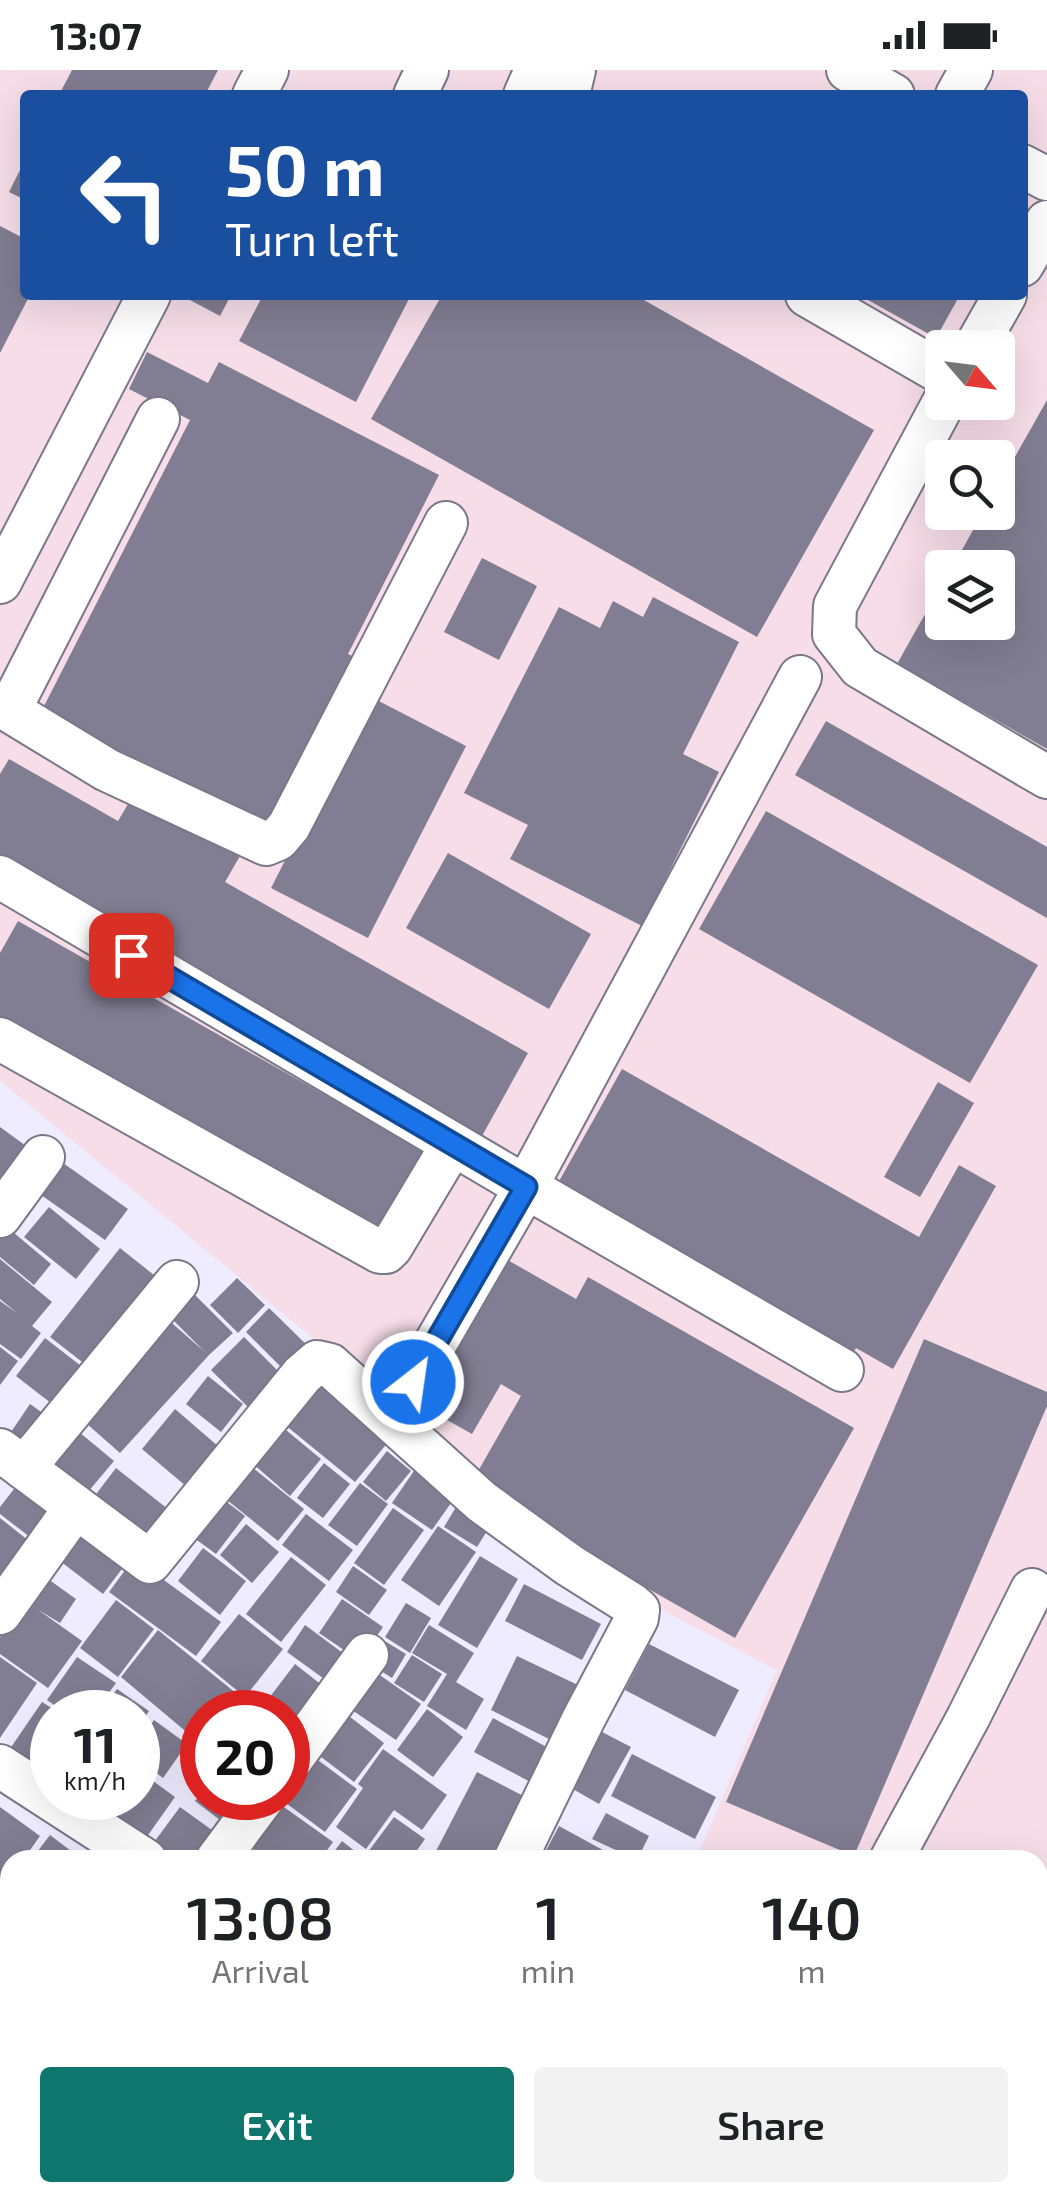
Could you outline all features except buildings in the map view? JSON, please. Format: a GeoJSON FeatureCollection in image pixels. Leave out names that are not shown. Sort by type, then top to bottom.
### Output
{"type":"FeatureCollection","features":[{"type":"Feature","properties":{"kind":"street"},"geometry":{"type":"LineString","coordinates":[[848,70],[885,90]]}},
{"type":"Feature","properties":{"kind":"street"},"geometry":{"type":"LineString","coordinates":[[1028,255],[1047,222]]}},
{"type":"Feature","properties":{"kind":"street"},"geometry":{"type":"LineString","coordinates":[[4,564],[146,300]]}},
{"type":"Feature","properties":{"kind":"street"},"geometry":{"type":"LineString","coordinates":[[817,300],[925,363]]}},
{"type":"Feature","properties":{"kind":"street"},"geometry":{"type":"LineString","coordinates":[[985,330],[1002,300]]}},
{"type":"Feature","properties":{"kind":"street"},"geometry":{"type":"LineString","coordinates":[[158,419],[5,707],[107,770],[266,844],[278,839],[288,826],[446,523]]}},
{"type":"Feature","properties":{"kind":"street"},"geometry":{"type":"LineString","coordinates":[[934,420],[835,606],[834,634],[860,667],[1047,777]]}},
{"type":"Feature","properties":{"kind":"street"},"geometry":{"type":"LineString","coordinates":[[413,1382],[526,1187],[800,677]]}},
{"type":"Feature","properties":{"kind":"street"},"geometry":{"type":"LineString","coordinates":[[1,880],[842,1370]]}},
{"type":"Feature","properties":{"kind":"street"},"geometry":{"type":"LineString","coordinates":[[0,1039],[380,1252],[391,1247],[452,1144]]}},
{"type":"Feature","properties":{"kind":"street"},"geometry":{"type":"LineString","coordinates":[[0,1216],[42,1157]]}},
{"type":"Feature","properties":{"kind":"street"},"geometry":{"type":"LineString","coordinates":[[177,1282],[12,1459],[148,1562],[153,1561],[238,1450],[302,1375],[317,1362],[330,1365],[482,1502],[638,1610],[638,1618],[519,1850]]}},
{"type":"Feature","properties":{"kind":"street"},"geometry":{"type":"LineString","coordinates":[[0,1614],[75,1508]]}},
{"type":"Feature","properties":{"kind":"street"},"geometry":{"type":"LineString","coordinates":[[895,1850],[1042,1584]]}},
{"type":"Feature","properties":{"kind":"street"},"geometry":{"type":"LineString","coordinates":[[310,1733],[366,1655]]}},
{"type":"Feature","properties":{"kind":"street"},"geometry":{"type":"LineString","coordinates":[[0,1766],[130,1850]]}},
{"type":"Feature","properties":{"kind":"street"},"geometry":{"type":"LineString","coordinates":[[224,1850],[247,1820]]}},
{"type":"Feature","properties":{"kind":"shaded area"},"geometry":{"type":"Polygon","coordinates":[[[0,70],[1047,70],[1047,1850],[700,1850],[777,1670],[572,1563],[437,1440],[0,1081],[0,70]]]}},
{"type":"Feature","properties":{"kind":"route"},"geometry":{"type":"LineString","coordinates":[[131,955],[526,1187],[413,1382]]}}]}
